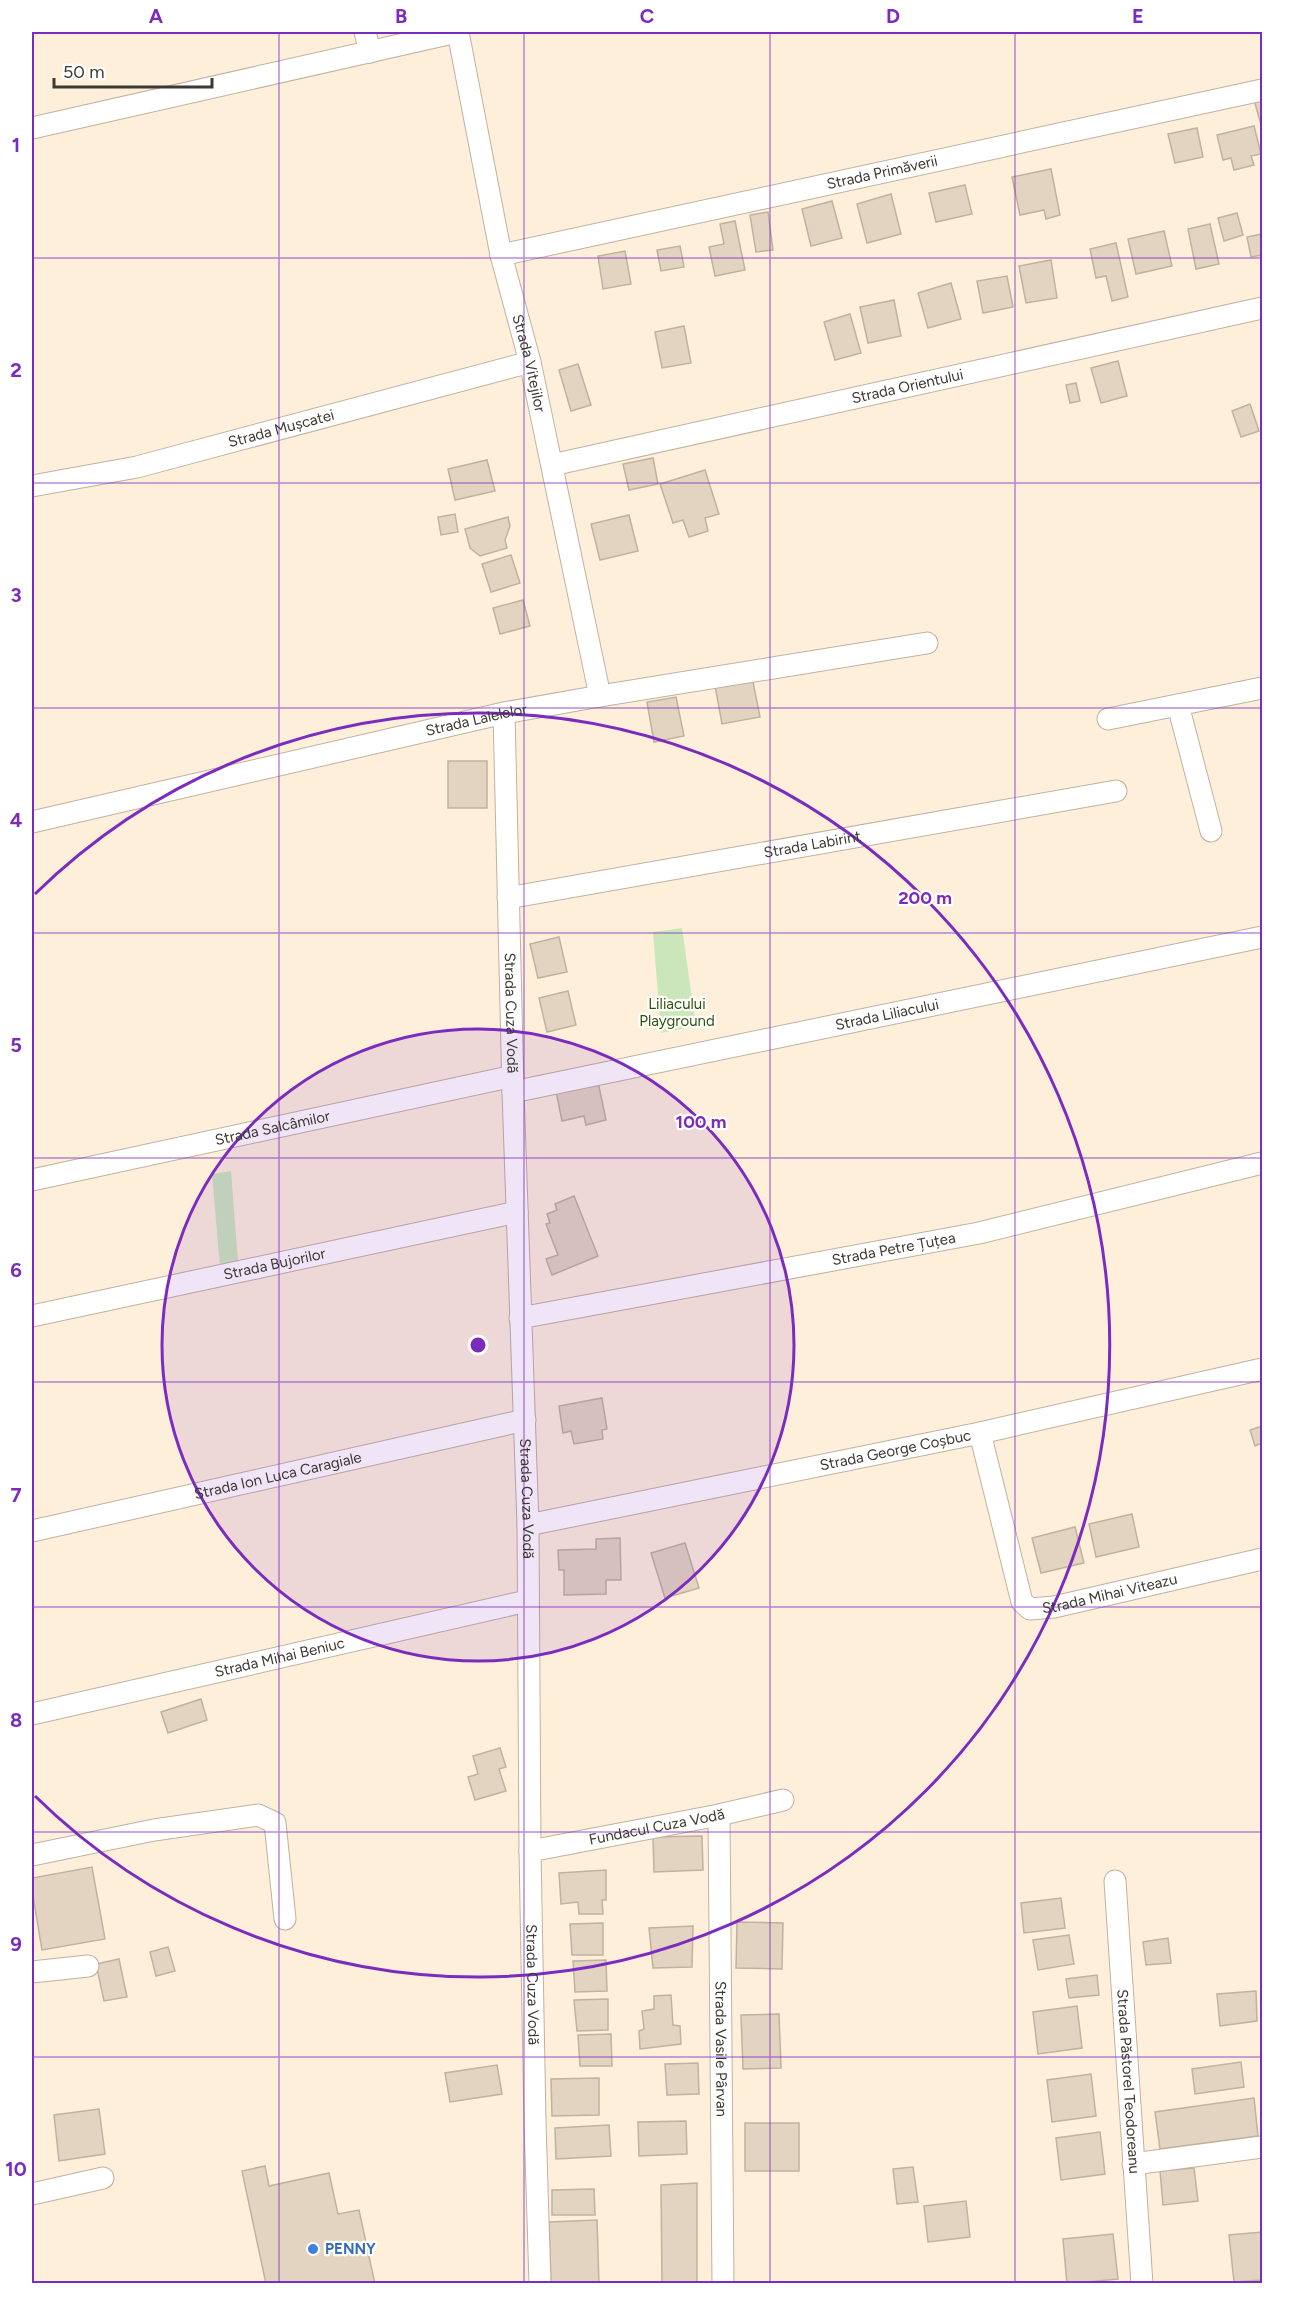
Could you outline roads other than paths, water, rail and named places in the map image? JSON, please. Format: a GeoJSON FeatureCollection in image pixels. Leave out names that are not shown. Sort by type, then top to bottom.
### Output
{"type":"FeatureCollection","features":[{"type":"Feature","properties":{"kind":"street"},"geometry":{"type":"LineString","coordinates":[[32,128],[367,42],[457,32]]}},
{"type":"Feature","properties":{"kind":"street","name":"Strada Vitejilor"},"geometry":{"type":"LineString","coordinates":[[457,32],[501,255],[530,363],[600,696]]}},
{"type":"Feature","properties":{"kind":"street","name":"Strada Primăverii"},"geometry":{"type":"LineString","coordinates":[[501,255],[1263,90]]}},
{"type":"Feature","properties":{"kind":"street","name":"Strada Orientului"},"geometry":{"type":"LineString","coordinates":[[552,465],[1263,308]]}},
{"type":"Feature","properties":{"kind":"street","name":"Strada Mușcatei"},"geometry":{"type":"LineString","coordinates":[[32,486],[137,467],[530,363]]}},
{"type":"Feature","properties":{"kind":"street","name":"Strada Lalelelor"},"geometry":{"type":"LineString","coordinates":[[32,822],[504,714],[600,696],[927,643]]}},
{"type":"Feature","properties":{"kind":"street"},"geometry":{"type":"LineString","coordinates":[[1108,719],[1263,688]]}},
{"type":"Feature","properties":{"kind":"street"},"geometry":{"type":"LineString","coordinates":[[1178,705],[1211,831]]}},
{"type":"Feature","properties":{"kind":"street","name":"Strada Cuza Vodă"},"geometry":{"type":"LineString","coordinates":[[504,714],[513,1084],[528,1525],[530,1851],[540,2283]]}},
{"type":"Feature","properties":{"kind":"street","name":"Strada Labirint"},"geometry":{"type":"LineString","coordinates":[[508,898],[1116,791]]}},
{"type":"Feature","properties":{"kind":"street","name":"Strada Liliacului"},"geometry":{"type":"LineString","coordinates":[[513,1084],[1263,937]]}},
{"type":"Feature","properties":{"kind":"street","name":"Strada Salcâmilor"},"geometry":{"type":"LineString","coordinates":[[32,1180],[513,1084]]}},
{"type":"Feature","properties":{"kind":"street","name":"Strada Petre Țuțea"},"geometry":{"type":"LineString","coordinates":[[520,1318],[979,1233],[1263,1163]]}},
{"type":"Feature","properties":{"kind":"street","name":"Strada Bujorilor"},"geometry":{"type":"LineString","coordinates":[[32,1316],[517,1212]]}},
{"type":"Feature","properties":{"kind":"street","name":"Strada George Coșbuc"},"geometry":{"type":"LineString","coordinates":[[528,1525],[980,1433],[1263,1369]]}},
{"type":"Feature","properties":{"kind":"street","name":"Strada Ion Luca Caragiale"},"geometry":{"type":"LineString","coordinates":[[32,1531],[525,1420]]}},
{"type":"Feature","properties":{"kind":"street","name":"Strada Mihai Viteazu"},"geometry":{"type":"LineString","coordinates":[[980,1433],[1022,1602],[1030,1609],[1054,1607],[1263,1559]]}},
{"type":"Feature","properties":{"kind":"street","name":"Strada Mihai Beniuc"},"geometry":{"type":"LineString","coordinates":[[32,1714],[527,1601]]}},
{"type":"Feature","properties":{"kind":"street","name":"Fundacul Cuza Vodă"},"geometry":{"type":"LineString","coordinates":[[530,1851],[719,1815],[783,1800]]}},
{"type":"Feature","properties":{"kind":"street"},"geometry":{"type":"LineString","coordinates":[[32,1855],[154,1830],[258,1815],[275,1823],[285,1919]]}},
{"type":"Feature","properties":{"kind":"street","name":"Strada Vasile Pârvan"},"geometry":{"type":"LineString","coordinates":[[719,1815],[723,2283]]}},
{"type":"Feature","properties":{"kind":"street","name":"Strada Păstorel Teodoreanu"},"geometry":{"type":"LineString","coordinates":[[1115,1881],[1142,2283]]}},
{"type":"Feature","properties":{"kind":"street"},"geometry":{"type":"LineString","coordinates":[[32,1972],[88,1966]]}},
{"type":"Feature","properties":{"kind":"street"},"geometry":{"type":"LineString","coordinates":[[1133,2164],[1263,2147]]}},
{"type":"Feature","properties":{"kind":"street"},"geometry":{"type":"LineString","coordinates":[[32,2193],[103,2178]]}},
{"type":"Feature","properties":{"kind":"place","name":"PENNY"},"geometry":{"type":"Point","coordinates":[313,2249]}},
{"type":"Feature","properties":{"kind":"park label","name":"Liliacului Playground"},"geometry":{"type":"Point","coordinates":[677,1012]}}]}
